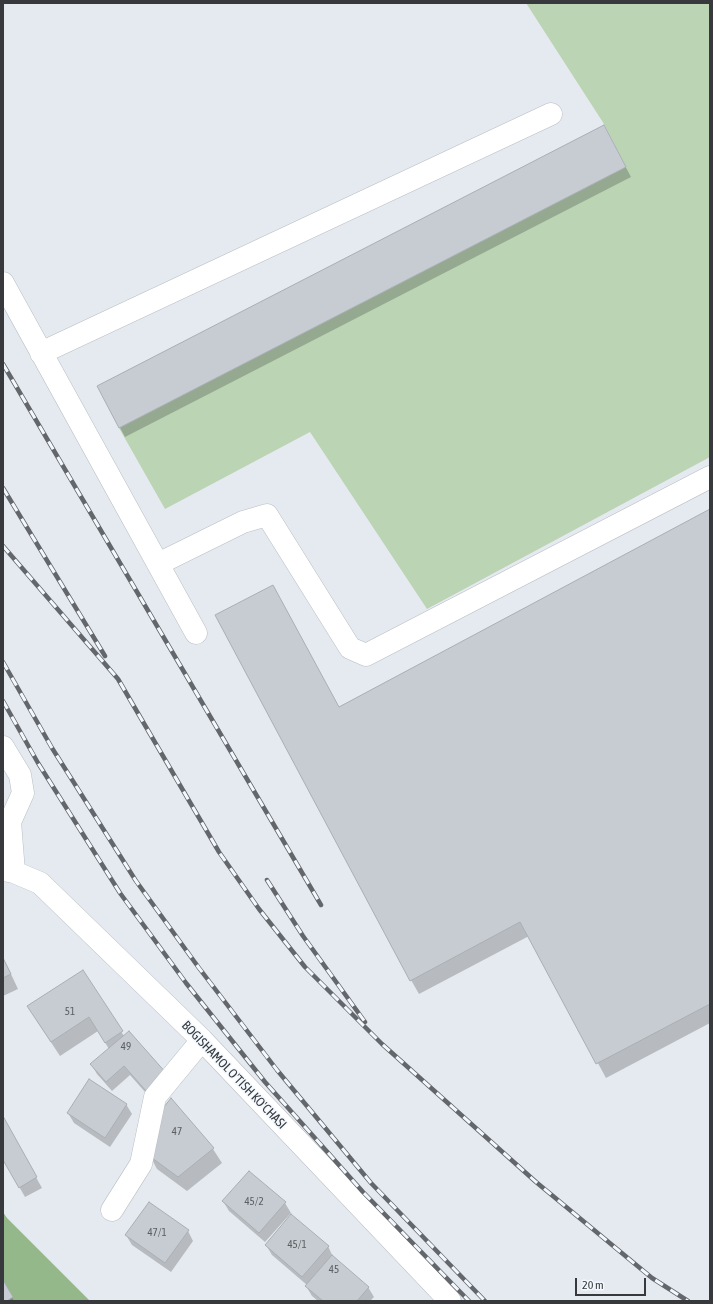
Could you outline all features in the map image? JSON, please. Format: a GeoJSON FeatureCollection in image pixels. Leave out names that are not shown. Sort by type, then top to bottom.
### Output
{"type":"FeatureCollection","features":[{"type":"Feature","properties":{"kind":"street"},"geometry":{"type":"LineString","coordinates":[[41,353],[551,114]]}},
{"type":"Feature","properties":{"kind":"street"},"geometry":{"type":"LineString","coordinates":[[3,283],[196,633]]}},
{"type":"Feature","properties":{"kind":"street"},"geometry":{"type":"LineString","coordinates":[[158,564],[243,522],[268,516],[350,648],[366,655],[710,477]]}},
{"type":"Feature","properties":{"kind":"street"},"geometry":{"type":"LineString","coordinates":[[3,747],[20,774],[22,793],[10,822],[9,871]]}},
{"type":"Feature","properties":{"kind":"street","name":"BOGISHAMOL O'TISH KO'CHASI"},"geometry":{"type":"LineString","coordinates":[[9,871],[40,883],[202,1040],[450,1301]]}},
{"type":"Feature","properties":{"kind":"street"},"geometry":{"type":"LineString","coordinates":[[112,1210],[141,1164],[155,1097],[202,1040]]}},
{"type":"Feature","properties":{"kind":"green space"},"geometry":{"type":"Polygon","coordinates":[[[526,3],[710,3],[710,457],[427,609],[310,432],[165,509],[119,428],[626,167],[604,124],[526,3]]]}},
{"type":"Feature","properties":{"kind":"green space"},"geometry":{"type":"Polygon","coordinates":[[[3,1212],[7,1218],[90,1301],[3,1301],[3,1212]]]}},
{"type":"Feature","properties":{"kind":"building"},"geometry":{"type":"Polygon","coordinates":[[[604,125],[626,167],[119,428],[97,386],[604,125]]]}},
{"type":"Feature","properties":{"kind":"building"},"geometry":{"type":"Polygon","coordinates":[[[710,509],[710,1004],[596,1064],[520,922],[410,981],[215,615],[273,585],[339,707],[710,509]]]}},
{"type":"Feature","properties":{"kind":"building"},"geometry":{"type":"Polygon","coordinates":[[[3,958],[11,974],[3,978],[3,958]]]}},
{"type":"Feature","properties":{"kind":"building"},"geometry":{"type":"Polygon","coordinates":[[[83,970],[123,1031],[105,1043],[89,1017],[51,1042],[27,1006],[83,970]]]}},
{"type":"Feature","properties":{"kind":"building"},"geometry":{"type":"Polygon","coordinates":[[[129,1031],[167,1074],[147,1092],[124,1066],[106,1082],[90,1064],[129,1031]]]}},
{"type":"Feature","properties":{"kind":"building"},"geometry":{"type":"Polygon","coordinates":[[[89,1079],[127,1104],[105,1138],[67,1113],[89,1079]]]}},
{"type":"Feature","properties":{"kind":"building"},"geometry":{"type":"Polygon","coordinates":[[[171,1098],[214,1148],[178,1177],[148,1155],[157,1116],[171,1098]]]}},
{"type":"Feature","properties":{"kind":"building"},"geometry":{"type":"Polygon","coordinates":[[[3,1116],[37,1177],[19,1188],[3,1160],[3,1116]]]}},
{"type":"Feature","properties":{"kind":"building"},"geometry":{"type":"Polygon","coordinates":[[[249,1171],[286,1202],[259,1233],[222,1201],[249,1171]]]}},
{"type":"Feature","properties":{"kind":"building"},"geometry":{"type":"Polygon","coordinates":[[[149,1202],[189,1230],[165,1263],[125,1235],[149,1202]]]}},
{"type":"Feature","properties":{"kind":"building"},"geometry":{"type":"Polygon","coordinates":[[[291,1214],[329,1246],[302,1277],[265,1245],[291,1214]]]}},
{"type":"Feature","properties":{"kind":"building"},"geometry":{"type":"Polygon","coordinates":[[[332,1255],[369,1287],[357,1301],[323,1301],[305,1286],[332,1255]]]}},
{"type":"Feature","properties":{"kind":"building"},"geometry":{"type":"Polygon","coordinates":[[[3,1280],[13,1297],[7,1301],[3,1301],[3,1280]]]}},
{"type":"Feature","properties":{"kind":"railway"},"geometry":{"type":"LineString","coordinates":[[3,364],[321,905]]}},
{"type":"Feature","properties":{"kind":"railway"},"geometry":{"type":"LineString","coordinates":[[3,488],[105,656]]}},
{"type":"Feature","properties":{"kind":"railway"},"geometry":{"type":"LineString","coordinates":[[3,546],[118,679],[219,852],[259,909],[305,967],[382,1044],[536,1182],[652,1278],[688,1301]]}},
{"type":"Feature","properties":{"kind":"railway"},"geometry":{"type":"LineString","coordinates":[[3,662],[52,748],[136,881],[199,968],[277,1070],[371,1183],[485,1301]]}},
{"type":"Feature","properties":{"kind":"railway"},"geometry":{"type":"LineString","coordinates":[[3,701],[38,763],[120,893],[186,983],[265,1082],[363,1192],[469,1301]]}},
{"type":"Feature","properties":{"kind":"railway"},"geometry":{"type":"LineString","coordinates":[[267,880],[303,936],[365,1022]]}}]}
